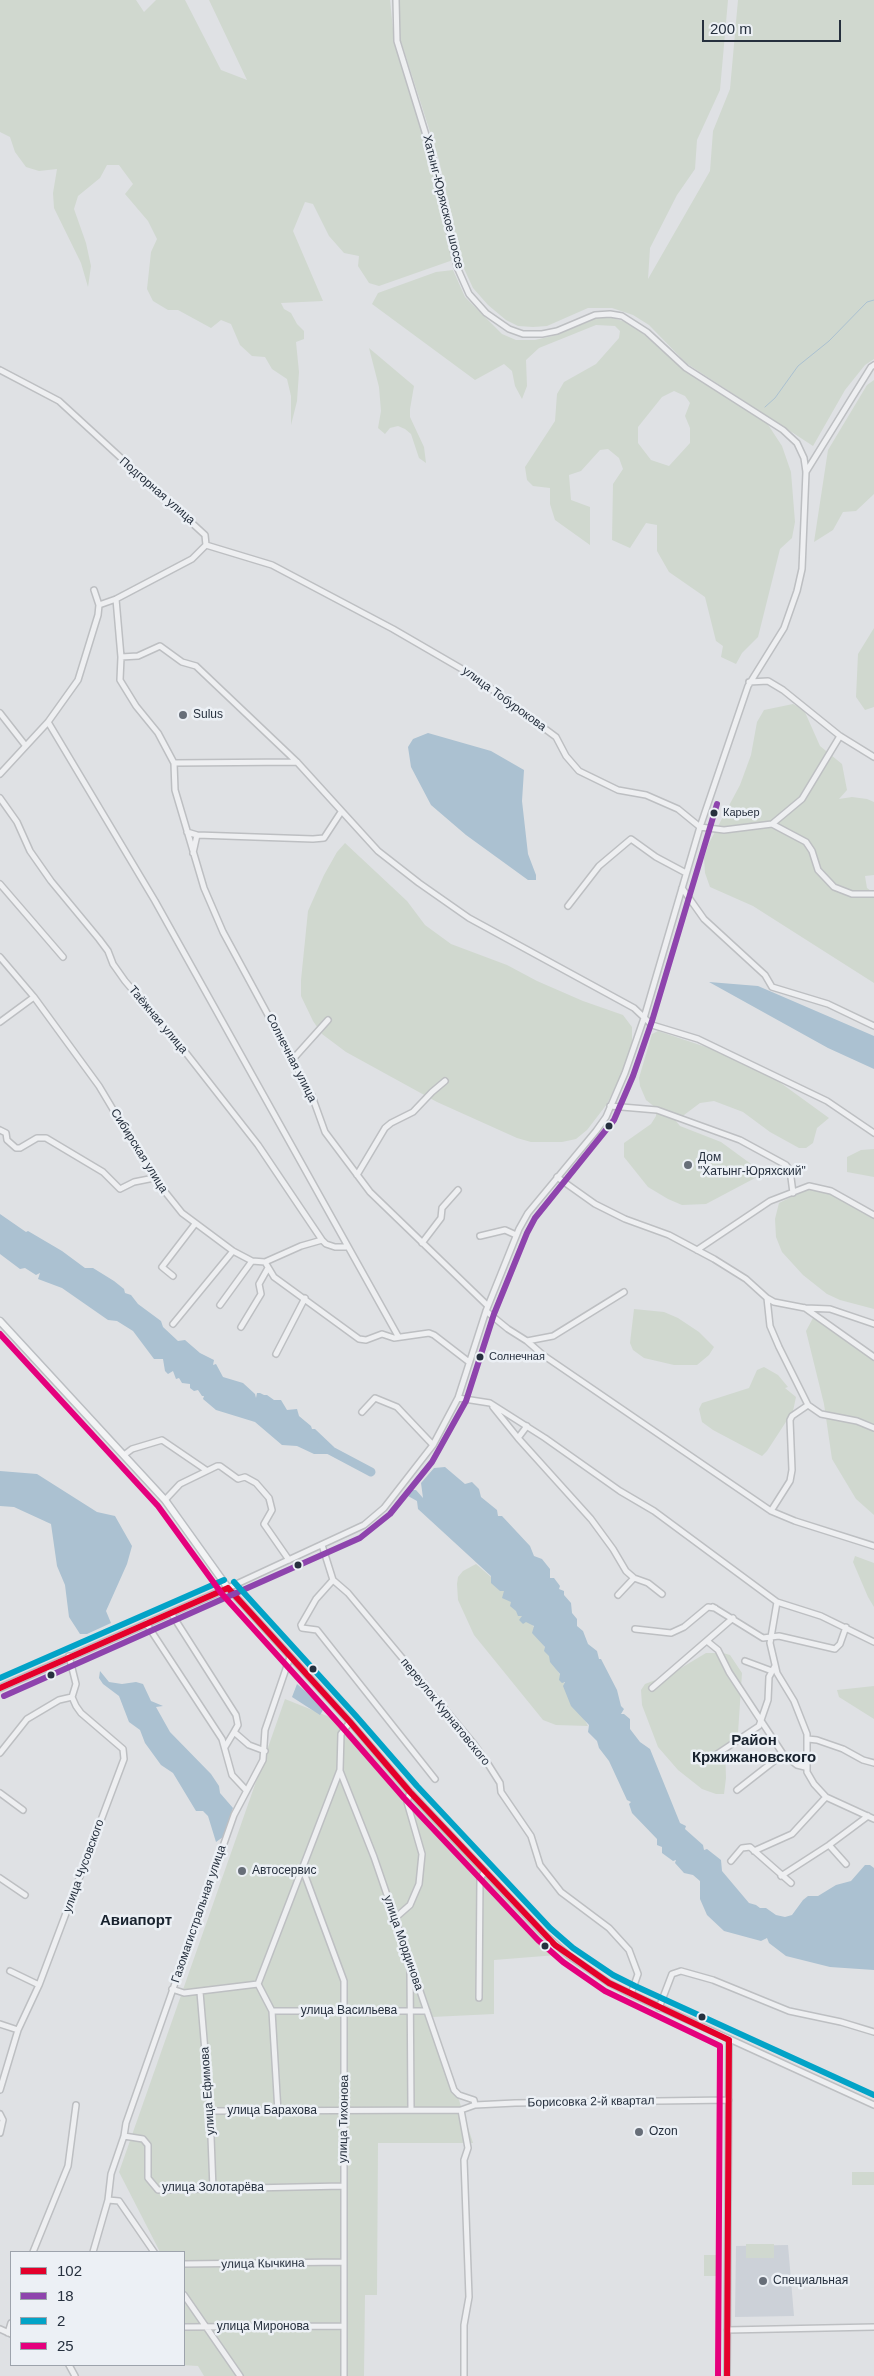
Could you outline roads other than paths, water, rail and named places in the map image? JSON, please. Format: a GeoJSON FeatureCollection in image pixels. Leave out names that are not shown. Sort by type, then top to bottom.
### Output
{"type":"FeatureCollection","features":[{"type":"Feature","properties":{"kind":"main road"},"geometry":{"type":"LineString","coordinates":[[0,1321],[165,1500],[228,1588]]}},
{"type":"Feature","properties":{"kind":"main road","name":"Хатынг-Юряхское шоссе"},"geometry":{"type":"LineString","coordinates":[[0,1688],[69,1656],[228,1588]]}},
{"type":"Feature","properties":{"kind":"street","name":"Хатынг-Юряхское шоссе"},"geometry":{"type":"LineString","coordinates":[[228,1588],[356,1530],[374,1518],[384,1508],[432,1446],[458,1398],[487,1309],[516,1235],[528,1213],[596,1131],[610,1106],[644,1018],[700,827],[749,682],[784,628],[797,591],[802,569],[806,472],[804,458],[797,443],[784,430],[686,368],[634,322],[622,316],[595,315],[556,331],[542,334],[523,334],[509,329],[486,313],[469,294],[457,267],[434,161],[397,40],[396,0]]}},
{"type":"Feature","properties":{"kind":"street"},"geometry":{"type":"LineString","coordinates":[[806,472],[870,367],[874,365]]}},
{"type":"Feature","properties":{"kind":"street","name":"Подгорная улица"},"geometry":{"type":"LineString","coordinates":[[0,370],[59,400],[137,473],[198,526],[205,535],[206,545]]}},
{"type":"Feature","properties":{"kind":"street"},"geometry":{"type":"LineString","coordinates":[[99,606],[192,559],[206,545]]}},
{"type":"Feature","properties":{"kind":"street","name":"улица Тобурокова"},"geometry":{"type":"LineString","coordinates":[[206,545],[272,565],[393,629],[474,676],[556,737],[566,756],[579,771],[618,790],[646,795],[678,809],[700,827]]}},
{"type":"Feature","properties":{"kind":"street"},"geometry":{"type":"LineString","coordinates":[[0,774],[24,745],[48,722],[78,680],[89,649],[99,606],[94,590]]}},
{"type":"Feature","properties":{"kind":"street"},"geometry":{"type":"LineString","coordinates":[[116,599],[121,657],[120,680],[127,694],[153,724],[174,763],[298,762]]}},
{"type":"Feature","properties":{"kind":"street"},"geometry":{"type":"LineString","coordinates":[[121,657],[138,656],[160,646],[182,662],[196,666],[298,762],[378,851],[469,918],[634,1008],[652,1025],[698,1039],[815,1095],[849,1114],[874,1133]]}},
{"type":"Feature","properties":{"kind":"street"},"geometry":{"type":"LineString","coordinates":[[749,682],[768,681],[783,690],[840,736],[874,757]]}},
{"type":"Feature","properties":{"kind":"street"},"geometry":{"type":"LineString","coordinates":[[0,713],[24,745]]}},
{"type":"Feature","properties":{"kind":"street"},"geometry":{"type":"LineString","coordinates":[[48,722],[155,901],[398,1336]]}},
{"type":"Feature","properties":{"kind":"street"},"geometry":{"type":"LineString","coordinates":[[700,827],[724,830],[772,824],[802,799],[840,736]]}},
{"type":"Feature","properties":{"kind":"street","name":"Солнечная улица"},"geometry":{"type":"LineString","coordinates":[[174,763],[175,790],[192,854],[223,932],[294,1059],[312,1096],[325,1132],[370,1192],[508,1329],[527,1341],[543,1355],[771,1511],[874,1546]]}},
{"type":"Feature","properties":{"kind":"street","name":"Таёжная улица"},"geometry":{"type":"LineString","coordinates":[[0,798],[17,822],[30,851],[51,882],[108,951],[113,964],[125,981],[179,1044],[258,1145],[322,1240]]}},
{"type":"Feature","properties":{"kind":"street"},"geometry":{"type":"LineString","coordinates":[[187,832],[196,835],[324,838],[341,812]]}},
{"type":"Feature","properties":{"kind":"street"},"geometry":{"type":"LineString","coordinates":[[772,824],[806,842],[812,851],[818,870],[834,887],[852,894],[874,894]]}},
{"type":"Feature","properties":{"kind":"street"},"geometry":{"type":"LineString","coordinates":[[192,854],[196,835]]}},
{"type":"Feature","properties":{"kind":"street"},"geometry":{"type":"LineString","coordinates":[[568,906],[598,866],[630,839],[656,858],[686,874]]}},
{"type":"Feature","properties":{"kind":"street"},"geometry":{"type":"LineString","coordinates":[[0,884],[63,957]]}},
{"type":"Feature","properties":{"kind":"street"},"geometry":{"type":"LineString","coordinates":[[682,888],[704,920],[765,975],[772,987],[828,1004],[874,1026]]}},
{"type":"Feature","properties":{"kind":"street","name":"Сибирская улица"},"geometry":{"type":"LineString","coordinates":[[0,957],[34,998],[99,1086],[154,1178],[182,1213],[233,1251],[252,1262]]}},
{"type":"Feature","properties":{"kind":"street"},"geometry":{"type":"LineString","coordinates":[[0,1022],[34,998]]}},
{"type":"Feature","properties":{"kind":"street"},"geometry":{"type":"LineString","coordinates":[[294,1059],[328,1020]]}},
{"type":"Feature","properties":{"kind":"street"},"geometry":{"type":"LineString","coordinates":[[357,1175],[385,1128],[390,1123],[413,1112],[445,1081]]}},
{"type":"Feature","properties":{"kind":"street"},"geometry":{"type":"LineString","coordinates":[[610,1106],[657,1110],[740,1140],[786,1165],[790,1170],[793,1193]]}},
{"type":"Feature","properties":{"kind":"street"},"geometry":{"type":"LineString","coordinates":[[0,1130],[6,1133],[7,1140],[16,1148],[20,1148],[37,1138],[46,1138],[102,1172],[120,1189],[134,1182],[154,1178]]}},
{"type":"Feature","properties":{"kind":"street"},"geometry":{"type":"LineString","coordinates":[[557,1177],[595,1204],[669,1235],[698,1250],[746,1279],[767,1298],[782,1304],[805,1308],[830,1309],[874,1324]]}},
{"type":"Feature","properties":{"kind":"street"},"geometry":{"type":"LineString","coordinates":[[698,1250],[760,1207],[809,1186],[823,1188],[874,1214]]}},
{"type":"Feature","properties":{"kind":"street"},"geometry":{"type":"LineString","coordinates":[[422,1243],[442,1218],[442,1208],[458,1190]]}},
{"type":"Feature","properties":{"kind":"street"},"geometry":{"type":"LineString","coordinates":[[173,1276],[162,1267],[195,1224]]}},
{"type":"Feature","properties":{"kind":"street"},"geometry":{"type":"LineString","coordinates":[[480,1236],[505,1230],[516,1235]]}},
{"type":"Feature","properties":{"kind":"street"},"geometry":{"type":"LineString","coordinates":[[220,1305],[252,1262],[265,1262],[301,1246],[322,1240],[326,1244],[335,1247],[347,1247]]}},
{"type":"Feature","properties":{"kind":"street"},"geometry":{"type":"LineString","coordinates":[[172,1324],[233,1251]]}},
{"type":"Feature","properties":{"kind":"street"},"geometry":{"type":"LineString","coordinates":[[265,1262],[274,1277],[360,1339],[366,1340],[382,1334],[394,1338],[423,1333],[434,1334],[469,1362]]}},
{"type":"Feature","properties":{"kind":"street"},"geometry":{"type":"LineString","coordinates":[[242,1327],[261,1294],[259,1284],[268,1268]]}},
{"type":"Feature","properties":{"kind":"street"},"geometry":{"type":"LineString","coordinates":[[527,1341],[553,1336],[624,1292]]}},
{"type":"Feature","properties":{"kind":"street"},"geometry":{"type":"LineString","coordinates":[[276,1354],[305,1298]]}},
{"type":"Feature","properties":{"kind":"street"},"geometry":{"type":"LineString","coordinates":[[767,1298],[770,1326],[808,1405],[821,1414],[857,1421],[874,1428]]}},
{"type":"Feature","properties":{"kind":"street"},"geometry":{"type":"LineString","coordinates":[[805,1308],[874,1357]]}},
{"type":"Feature","properties":{"kind":"street"},"geometry":{"type":"LineString","coordinates":[[362,1412],[375,1398],[397,1407],[432,1446]]}},
{"type":"Feature","properties":{"kind":"street"},"geometry":{"type":"LineString","coordinates":[[458,1398],[490,1403],[527,1426],[620,1491],[654,1511],[777,1602],[820,1616],[874,1642]]}},
{"type":"Feature","properties":{"kind":"street"},"geometry":{"type":"LineString","coordinates":[[490,1403],[518,1438],[591,1519],[626,1570],[634,1578],[648,1583],[662,1594]]}},
{"type":"Feature","properties":{"kind":"street"},"geometry":{"type":"LineString","coordinates":[[771,1511],[790,1481],[792,1470],[790,1420],[792,1416],[808,1405]]}},
{"type":"Feature","properties":{"kind":"street"},"geometry":{"type":"LineString","coordinates":[[518,1438],[527,1426]]}},
{"type":"Feature","properties":{"kind":"street"},"geometry":{"type":"LineString","coordinates":[[124,1455],[132,1449],[162,1440],[206,1470]]}},
{"type":"Feature","properties":{"kind":"street"},"geometry":{"type":"LineString","coordinates":[[165,1500],[180,1484],[206,1470],[220,1466],[238,1479],[245,1477],[256,1483],[268,1498],[272,1510],[264,1524],[289,1560]]}},
{"type":"Feature","properties":{"kind":"street","name":"переулок Курнатовского"},"geometry":{"type":"LineString","coordinates":[[322,1545],[333,1580],[348,1593],[474,1744],[500,1784],[501,1792],[531,1836],[540,1865],[560,1892],[609,1928],[629,1950],[638,1974],[631,1994]]}},
{"type":"Feature","properties":{"kind":"street"},"geometry":{"type":"LineString","coordinates":[[618,1595],[634,1578]]}},
{"type":"Feature","properties":{"kind":"street"},"geometry":{"type":"LineString","coordinates":[[333,1580],[316,1599],[301,1625],[302,1628],[317,1630],[435,1778]]}},
{"type":"Feature","properties":{"kind":"street"},"geometry":{"type":"LineString","coordinates":[[228,1588],[350,1722],[410,1792],[555,1945],[588,1969],[631,1994],[874,2105]]}},
{"type":"Feature","properties":{"kind":"street"},"geometry":{"type":"LineString","coordinates":[[777,1602],[770,1637],[773,1668],[799,1711],[808,1739],[805,1767],[814,1784],[826,1797],[874,1818]]}},
{"type":"Feature","properties":{"kind":"street"},"geometry":{"type":"LineString","coordinates":[[635,1629],[671,1633],[684,1627],[708,1607],[714,1608],[733,1618],[763,1638],[779,1636],[835,1649],[840,1644],[846,1627]]}},
{"type":"Feature","properties":{"kind":"street"},"geometry":{"type":"LineString","coordinates":[[171,1612],[236,1715],[238,1725],[225,1747]]}},
{"type":"Feature","properties":{"kind":"street"},"geometry":{"type":"LineString","coordinates":[[652,1688],[733,1618]]}},
{"type":"Feature","properties":{"kind":"street"},"geometry":{"type":"LineString","coordinates":[[146,1623],[225,1747],[232,1775],[246,1790]]}},
{"type":"Feature","properties":{"kind":"street"},"geometry":{"type":"LineString","coordinates":[[707,1641],[718,1650],[728,1672],[783,1754],[797,1765],[805,1767]]}},
{"type":"Feature","properties":{"kind":"street"},"geometry":{"type":"LineString","coordinates":[[0,1753],[27,1719],[59,1700],[72,1696],[76,1684],[69,1656]]}},
{"type":"Feature","properties":{"kind":"street","name":"Газомагистральная улица"},"geometry":{"type":"LineString","coordinates":[[108,2200],[111,2174],[124,2136],[126,2123],[234,1815],[263,1760],[265,1730],[290,1657]]}},
{"type":"Feature","properties":{"kind":"street"},"geometry":{"type":"LineString","coordinates":[[744,1661],[773,1668]]}},
{"type":"Feature","properties":{"kind":"street"},"geometry":{"type":"LineString","coordinates":[[714,1756],[759,1726],[768,1700],[769,1677],[773,1668]]}},
{"type":"Feature","properties":{"kind":"street","name":"улица Чусовского"},"geometry":{"type":"LineString","coordinates":[[0,2090],[18,2030],[39,1985],[124,1759],[124,1749],[81,1713],[72,1696]]}},
{"type":"Feature","properties":{"kind":"street"},"geometry":{"type":"LineString","coordinates":[[278,2112],[272,2011],[258,1984],[340,1770],[341,1734],[350,1722]]}},
{"type":"Feature","properties":{"kind":"street"},"geometry":{"type":"LineString","coordinates":[[234,1732],[249,1745],[265,1751]]}},
{"type":"Feature","properties":{"kind":"street"},"geometry":{"type":"LineString","coordinates":[[808,1739],[817,1740],[843,1749],[863,1760],[874,1763]]}},
{"type":"Feature","properties":{"kind":"street"},"geometry":{"type":"LineString","coordinates":[[737,1790],[783,1754]]}},
{"type":"Feature","properties":{"kind":"street","name":"улица Мординова"},"geometry":{"type":"LineString","coordinates":[[340,1770],[374,1857],[454,2090],[459,2095],[472,2098],[474,2105]]}},
{"type":"Feature","properties":{"kind":"street"},"geometry":{"type":"LineString","coordinates":[[394,1918],[410,1905],[420,1884],[422,1854],[407,1802],[410,1792]]}},
{"type":"Feature","properties":{"kind":"street"},"geometry":{"type":"LineString","coordinates":[[0,1793],[23,1810]]}},
{"type":"Feature","properties":{"kind":"street"},"geometry":{"type":"LineString","coordinates":[[754,1851],[792,1834],[826,1797]]}},
{"type":"Feature","properties":{"kind":"street"},"geometry":{"type":"LineString","coordinates":[[781,1876],[868,1816]]}},
{"type":"Feature","properties":{"kind":"street"},"geometry":{"type":"LineString","coordinates":[[828,1845],[846,1864]]}},
{"type":"Feature","properties":{"kind":"street"},"geometry":{"type":"LineString","coordinates":[[731,1861],[746,1846],[791,1884]]}},
{"type":"Feature","properties":{"kind":"street","name":"улица Тихонова"},"geometry":{"type":"LineString","coordinates":[[302,1870],[344,1981],[342,2262],[344,2376]]}},
{"type":"Feature","properties":{"kind":"street"},"geometry":{"type":"LineString","coordinates":[[479,1998],[480,1878],[485,1871]]}},
{"type":"Feature","properties":{"kind":"street"},"geometry":{"type":"LineString","coordinates":[[0,1878],[25,1894]]}},
{"type":"Feature","properties":{"kind":"street"},"geometry":{"type":"LineString","coordinates":[[410,1965],[410,2110]]}},
{"type":"Feature","properties":{"kind":"street"},"geometry":{"type":"LineString","coordinates":[[10,1971],[39,1985]]}},
{"type":"Feature","properties":{"kind":"street"},"geometry":{"type":"LineString","coordinates":[[659,2008],[672,1974],[681,1971],[708,1978],[788,2011],[841,2022],[874,2032]]}},
{"type":"Feature","properties":{"kind":"street"},"geometry":{"type":"LineString","coordinates":[[172,1989],[184,1994],[258,1984]]}},
{"type":"Feature","properties":{"kind":"street","name":"улица Ефимова"},"geometry":{"type":"LineString","coordinates":[[200,1992],[210,2111],[213,2190]]}},
{"type":"Feature","properties":{"kind":"street","name":"улица Васильева"},"geometry":{"type":"LineString","coordinates":[[272,2011],[427,2011]]}},
{"type":"Feature","properties":{"kind":"street"},"geometry":{"type":"LineString","coordinates":[[0,2024],[18,2030]]}},
{"type":"Feature","properties":{"kind":"street"},"geometry":{"type":"LineString","coordinates":[[727,2376],[729,2040]]}},
{"type":"Feature","properties":{"kind":"street","name":"Борисовка 2-й квартал"},"geometry":{"type":"LineString","coordinates":[[454,2110],[461,2110],[474,2105],[729,2100]]}},
{"type":"Feature","properties":{"kind":"street"},"geometry":{"type":"LineString","coordinates":[[33,2251],[68,2166],[76,2105]]}},
{"type":"Feature","properties":{"kind":"street","name":"улица Барахова"},"geometry":{"type":"LineString","coordinates":[[210,2111],[454,2110]]}},
{"type":"Feature","properties":{"kind":"street"},"geometry":{"type":"LineString","coordinates":[[461,2110],[468,2148],[464,2160],[469,2297],[464,2325],[464,2376]]}},
{"type":"Feature","properties":{"kind":"street"},"geometry":{"type":"LineString","coordinates":[[0,2114],[3,2120],[0,2133]]}},
{"type":"Feature","properties":{"kind":"street","name":"улица Золотарёва"},"geometry":{"type":"LineString","coordinates":[[124,2136],[142,2139],[148,2145],[148,2178],[158,2190],[343,2186]]}},
{"type":"Feature","properties":{"kind":"street"},"geometry":{"type":"LineString","coordinates":[[92,2251],[108,2200],[119,2201],[153,2251]]}},
{"type":"Feature","properties":{"kind":"street","name":"улица Кычкина"},"geometry":{"type":"LineString","coordinates":[[185,2264],[342,2262]]}},
{"type":"Feature","properties":{"kind":"street"},"geometry":{"type":"LineString","coordinates":[[185,2296],[240,2376]]}},
{"type":"Feature","properties":{"kind":"street","name":"улица Миронова"},"geometry":{"type":"LineString","coordinates":[[185,2327],[343,2326]]}},
{"type":"Feature","properties":{"kind":"street"},"geometry":{"type":"LineString","coordinates":[[727,2330],[874,2327]]}},
{"type":"Feature","properties":{"kind":"street"},"geometry":{"type":"LineString","coordinates":[[0,2329],[9,2334]]}},
{"type":"Feature","properties":{"kind":"water"},"geometry":{"type":"Polygon","coordinates":[[[428,733],[491,751],[524,770],[522,801],[528,854],[536,880],[528,880],[466,835],[431,805],[411,767],[408,747],[413,739],[428,733]]]}},
{"type":"Feature","properties":{"kind":"water"},"geometry":{"type":"Polygon","coordinates":[[[709,982],[758,986],[874,1036],[874,1069],[828,1048],[709,982]]]}},
{"type":"Feature","properties":{"kind":"water"},"geometry":{"type":"Polygon","coordinates":[[[0,1214],[26,1232],[28,1231],[62,1251],[85,1268],[93,1268],[114,1281],[124,1289],[125,1293],[131,1295],[138,1304],[161,1321],[163,1327],[178,1341],[185,1340],[200,1353],[214,1360],[213,1365],[216,1364],[223,1377],[243,1383],[255,1394],[256,1398],[257,1393],[260,1393],[274,1400],[281,1400],[287,1410],[297,1409],[299,1416],[334,1447],[328,1454],[314,1454],[297,1446],[282,1445],[255,1422],[216,1410],[203,1399],[204,1396],[198,1390],[194,1391],[190,1388],[190,1384],[182,1383],[179,1378],[176,1379],[173,1371],[168,1374],[165,1371],[163,1359],[154,1359],[133,1331],[117,1321],[108,1320],[62,1288],[38,1279],[40,1273],[36,1275],[25,1268],[20,1269],[0,1254],[0,1214]]]}},
{"type":"Feature","properties":{"kind":"water"},"geometry":{"type":"Polygon","coordinates":[[[445,1467],[465,1484],[472,1482],[479,1489],[481,1497],[497,1510],[498,1516],[502,1516],[530,1546],[534,1556],[542,1559],[550,1569],[550,1578],[554,1578],[560,1586],[559,1589],[564,1591],[564,1595],[571,1603],[572,1613],[577,1619],[577,1626],[583,1631],[588,1644],[597,1651],[599,1659],[601,1659],[617,1690],[621,1706],[624,1709],[621,1714],[630,1719],[630,1729],[640,1742],[650,1749],[680,1823],[686,1826],[685,1829],[703,1845],[704,1850],[707,1849],[721,1860],[722,1871],[749,1903],[760,1908],[766,1908],[776,1915],[785,1917],[792,1915],[808,1896],[818,1896],[836,1885],[851,1881],[865,1865],[870,1865],[874,1868],[874,1970],[830,1967],[786,1956],[769,1943],[767,1938],[761,1941],[724,1931],[707,1915],[700,1899],[700,1881],[693,1875],[684,1873],[675,1863],[676,1860],[673,1861],[662,1853],[662,1847],[657,1845],[657,1839],[632,1813],[629,1804],[631,1802],[627,1800],[609,1761],[599,1748],[597,1741],[588,1732],[589,1725],[571,1706],[563,1686],[565,1682],[562,1683],[559,1680],[560,1674],[550,1662],[549,1656],[544,1651],[545,1647],[532,1633],[534,1626],[526,1622],[523,1624],[519,1620],[522,1616],[518,1616],[516,1611],[510,1606],[511,1602],[502,1598],[504,1591],[500,1591],[491,1583],[491,1576],[418,1509],[417,1501],[408,1496],[411,1490],[416,1490],[423,1498],[421,1483],[434,1468],[445,1467]]]}},
{"type":"Feature","properties":{"kind":"water"},"geometry":{"type":"Polygon","coordinates":[[[0,1471],[37,1474],[97,1512],[115,1516],[132,1546],[127,1564],[106,1611],[111,1623],[87,1634],[80,1634],[69,1617],[65,1585],[57,1566],[51,1524],[14,1507],[0,1506],[0,1471]]]}},
{"type":"Feature","properties":{"kind":"water"},"geometry":{"type":"Polygon","coordinates":[[[100,1671],[109,1682],[122,1684],[136,1682],[143,1684],[151,1701],[163,1706],[156,1707],[170,1732],[211,1774],[219,1786],[220,1793],[233,1808],[223,1837],[216,1842],[208,1816],[203,1811],[196,1811],[173,1773],[161,1765],[145,1743],[140,1730],[129,1722],[119,1696],[103,1684],[99,1678],[100,1671]]]}},
{"type":"Feature","properties":{"kind":"water"},"geometry":{"type":"Polygon","coordinates":[[[297,1684],[316,1700],[323,1710],[320,1715],[292,1697],[297,1684]]]}},
{"type":"Feature","properties":{"kind":"waterway"},"geometry":{"type":"LineString","coordinates":[[765,407],[775,398],[798,366],[829,341],[867,302],[874,300]]}},
{"type":"Feature","properties":{"kind":"waterway"},"geometry":{"type":"LineString","coordinates":[[322,1446],[371,1472]]}},
{"type":"Feature","properties":{"kind":"place","name":"Sulus"},"geometry":{"type":"Point","coordinates":[183,715]}},
{"type":"Feature","properties":{"kind":"place","name":"Карьер"},"geometry":{"type":"Point","coordinates":[714,813]}},
{"type":"Feature","properties":{"kind":"place","name":"Дом \"Хатынг-Юряхский\""},"geometry":{"type":"Point","coordinates":[688,1165]}},
{"type":"Feature","properties":{"kind":"place","name":"Солнечная"},"geometry":{"type":"Point","coordinates":[480,1357]}},
{"type":"Feature","properties":{"kind":"place","name":"Автосервис"},"geometry":{"type":"Point","coordinates":[242,1871]}},
{"type":"Feature","properties":{"kind":"place","name":"Ozon"},"geometry":{"type":"Point","coordinates":[639,2132]}},
{"type":"Feature","properties":{"kind":"place","name":"Специальная"},"geometry":{"type":"Point","coordinates":[763,2281]}},
{"type":"Feature","properties":{"kind":"district","name":"Район Кржижановского"},"geometry":{"type":"Point","coordinates":[754,1750]}},
{"type":"Feature","properties":{"kind":"district","name":"Авиапорт"},"geometry":{"type":"Point","coordinates":[136,1921]}}]}
